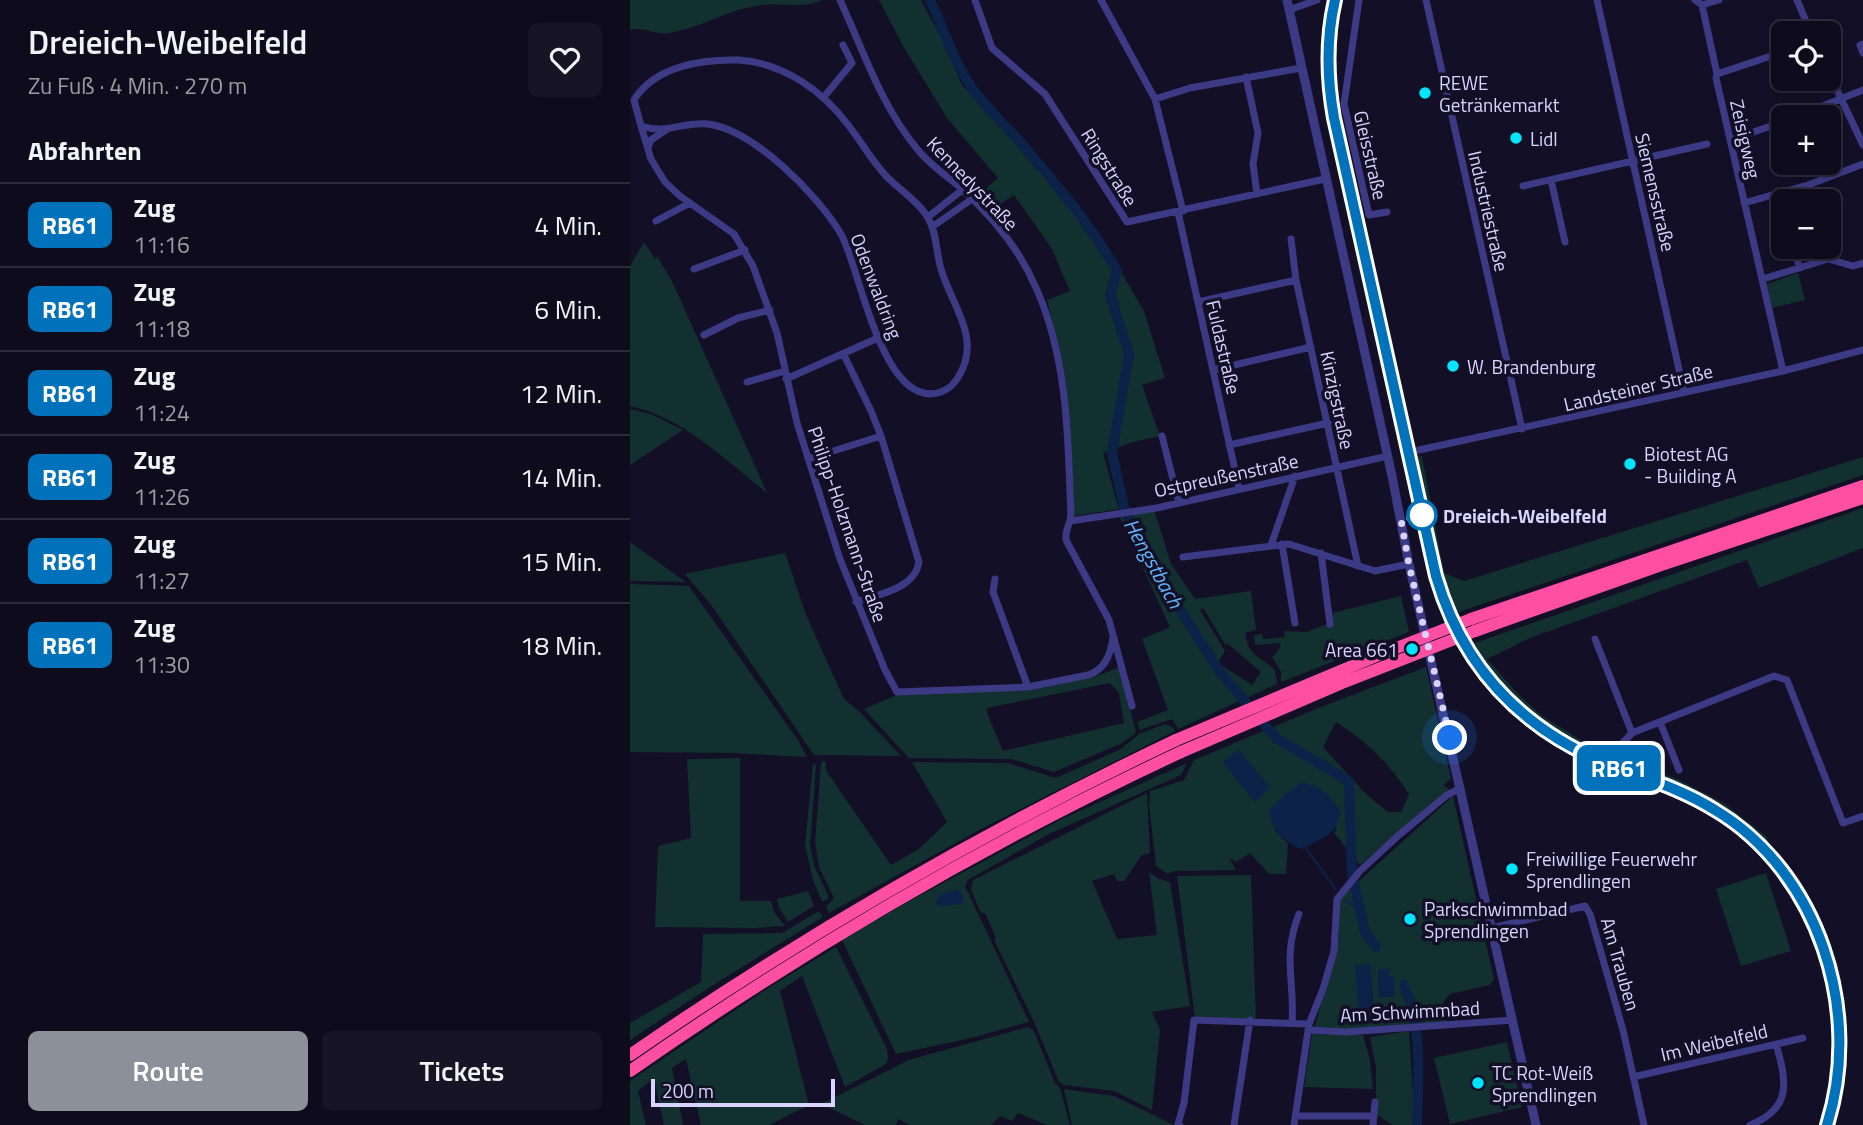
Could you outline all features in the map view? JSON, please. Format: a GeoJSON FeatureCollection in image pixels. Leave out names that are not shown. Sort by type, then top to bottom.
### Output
{"type":"FeatureCollection","features":[{"type":"Feature","properties":{"kind":"highway"},"geometry":{"type":"LineString","coordinates":[[630,1055],[765,965],[891,888],[1035,809],[1178,746],[1342,683],[1473,625],[1655,555],[1863,486]]}},
{"type":"Feature","properties":{"kind":"highway"},"geometry":{"type":"LineString","coordinates":[[1473,625],[1863,498]]}},
{"type":"Feature","properties":{"kind":"highway"},"geometry":{"type":"LineString","coordinates":[[630,1070],[766,978],[919,886],[1178,746]]}},
{"type":"Feature","properties":{"kind":"street","name":"Kennedystraße"},"geometry":{"type":"LineString","coordinates":[[840,0],[892,114],[919,152],[972,199],[1003,234],[1038,292],[1050,327],[1065,400],[1070,521]]}},
{"type":"Feature","properties":{"kind":"street","name":"Ringstraße"},"geometry":{"type":"LineString","coordinates":[[975,0],[992,48],[1045,94],[1129,223],[1325,179]]}},
{"type":"Feature","properties":{"kind":"street","name":"Fuldastraße"},"geometry":{"type":"LineString","coordinates":[[1101,0],[1155,99],[1239,488]]}},
{"type":"Feature","properties":{"kind":"street"},"geometry":{"type":"LineString","coordinates":[[1317,0],[1288,5],[1388,456],[1409,565],[1536,1125]]}},
{"type":"Feature","properties":{"kind":"street","name":"Gleisstraße"},"geometry":{"type":"LineString","coordinates":[[1359,0],[1344,104],[1369,215],[1387,212]]}},
{"type":"Feature","properties":{"kind":"street","name":"Industriestraße"},"geometry":{"type":"LineString","coordinates":[[1426,0],[1522,429]]}},
{"type":"Feature","properties":{"kind":"street","name":"Siemensstraße"},"geometry":{"type":"LineString","coordinates":[[1597,0],[1684,392]]}},
{"type":"Feature","properties":{"kind":"street"},"geometry":{"type":"LineString","coordinates":[[1699,2],[1719,0]]}},
{"type":"Feature","properties":{"kind":"street"},"geometry":{"type":"LineString","coordinates":[[1806,21],[1797,2],[1807,0]]}},
{"type":"Feature","properties":{"kind":"street","name":"Zeisigweg"},"geometry":{"type":"LineString","coordinates":[[1699,2],[1783,372]]}},
{"type":"Feature","properties":{"kind":"street"},"geometry":{"type":"LineString","coordinates":[[1863,44],[1860,46],[1863,53]]}},
{"type":"Feature","properties":{"kind":"street"},"geometry":{"type":"LineString","coordinates":[[823,98],[852,63],[843,45]]}},
{"type":"Feature","properties":{"kind":"street"},"geometry":{"type":"LineString","coordinates":[[1717,74],[1771,55]]}},
{"type":"Feature","properties":{"kind":"street","name":"Odenwaldring"},"geometry":{"type":"LineString","coordinates":[[727,60],[761,62],[777,68],[823,98],[848,124],[887,177],[928,217],[942,272],[966,331],[967,351],[963,369],[956,381],[944,391],[923,392],[908,384],[898,373],[878,338],[841,235],[825,212],[791,176],[760,149],[729,130],[698,123],[667,130],[641,126],[632,100],[650,82],[670,71],[704,62],[727,60]]}},
{"type":"Feature","properties":{"kind":"street"},"geometry":{"type":"LineString","coordinates":[[1155,99],[1190,88],[1301,68]]}},
{"type":"Feature","properties":{"kind":"street"},"geometry":{"type":"LineString","coordinates":[[1246,77],[1258,133],[1252,164],[1257,194]]}},
{"type":"Feature","properties":{"kind":"street"},"geometry":{"type":"LineString","coordinates":[[1825,105],[1863,89]]}},
{"type":"Feature","properties":{"kind":"street"},"geometry":{"type":"LineString","coordinates":[[1837,91],[1863,145]]}},
{"type":"Feature","properties":{"kind":"street","name":"Philipp-Holzmann-Straße"},"geometry":{"type":"LineString","coordinates":[[641,126],[654,165],[665,182],[726,227],[745,250],[770,310],[808,459],[856,602],[897,692],[1028,687],[1093,674],[1107,659],[1112,637]]}},
{"type":"Feature","properties":{"kind":"street"},"geometry":{"type":"LineString","coordinates":[[1730,140],[1771,126]]}},
{"type":"Feature","properties":{"kind":"street"},"geometry":{"type":"LineString","coordinates":[[648,149],[652,140],[667,130]]}},
{"type":"Feature","properties":{"kind":"street"},"geometry":{"type":"LineString","coordinates":[[1523,186],[1707,144]]}},
{"type":"Feature","properties":{"kind":"street"},"geometry":{"type":"LineString","coordinates":[[1794,189],[1863,164]]}},
{"type":"Feature","properties":{"kind":"street"},"geometry":{"type":"LineString","coordinates":[[1550,180],[1564,242]]}},
{"type":"Feature","properties":{"kind":"street"},"geometry":{"type":"LineString","coordinates":[[928,217],[962,190]]}},
{"type":"Feature","properties":{"kind":"street"},"geometry":{"type":"LineString","coordinates":[[1744,202],[1771,196]]}},
{"type":"Feature","properties":{"kind":"street"},"geometry":{"type":"LineString","coordinates":[[932,227],[972,199]]}},
{"type":"Feature","properties":{"kind":"street"},"geometry":{"type":"LineString","coordinates":[[656,220],[690,203]]}},
{"type":"Feature","properties":{"kind":"street","name":"Kinzigstraße"},"geometry":{"type":"LineString","coordinates":[[1291,239],[1296,281],[1358,566]]}},
{"type":"Feature","properties":{"kind":"street"},"geometry":{"type":"LineString","coordinates":[[694,269],[745,250]]}},
{"type":"Feature","properties":{"kind":"street"},"geometry":{"type":"LineString","coordinates":[[1797,259],[1800,268]]}},
{"type":"Feature","properties":{"kind":"street"},"geometry":{"type":"LineString","coordinates":[[1763,279],[1829,259],[1853,266],[1863,263]]}},
{"type":"Feature","properties":{"kind":"street"},"geometry":{"type":"LineString","coordinates":[[1198,302],[1296,281]]}},
{"type":"Feature","properties":{"kind":"street"},"geometry":{"type":"LineString","coordinates":[[704,335],[738,318],[770,310]]}},
{"type":"Feature","properties":{"kind":"street"},"geometry":{"type":"LineString","coordinates":[[747,382],[786,375],[844,355],[878,338]]}},
{"type":"Feature","properties":{"kind":"street"},"geometry":{"type":"LineString","coordinates":[[1213,370],[1311,347]]}},
{"type":"Feature","properties":{"kind":"street","name":"Landsteiner Straße"},"geometry":{"type":"LineString","coordinates":[[1419,450],[1783,372],[1863,350]]}},
{"type":"Feature","properties":{"kind":"street"},"geometry":{"type":"LineString","coordinates":[[844,355],[872,411],[919,562],[915,577],[908,583],[856,602]]}},
{"type":"Feature","properties":{"kind":"street"},"geometry":{"type":"LineString","coordinates":[[1229,444],[1328,423]]}},
{"type":"Feature","properties":{"kind":"street"},"geometry":{"type":"LineString","coordinates":[[808,459],[880,436]]}},
{"type":"Feature","properties":{"kind":"street"},"geometry":{"type":"LineString","coordinates":[[1163,436],[1179,503]]}},
{"type":"Feature","properties":{"kind":"street","name":"Ostpreußenstraße"},"geometry":{"type":"LineString","coordinates":[[1070,521],[1179,503],[1388,456]]}},
{"type":"Feature","properties":{"kind":"street"},"geometry":{"type":"LineString","coordinates":[[1271,545],[1296,476]]}},
{"type":"Feature","properties":{"kind":"street"},"geometry":{"type":"LineString","coordinates":[[1070,521],[1065,528],[1068,547],[1106,615],[1132,706]]}},
{"type":"Feature","properties":{"kind":"street"},"geometry":{"type":"LineString","coordinates":[[1282,544],[1295,623]]}},
{"type":"Feature","properties":{"kind":"street"},"geometry":{"type":"LineString","coordinates":[[1183,557],[1292,544],[1381,571],[1409,565]]}},
{"type":"Feature","properties":{"kind":"street"},"geometry":{"type":"LineString","coordinates":[[1321,553],[1330,624]]}},
{"type":"Feature","properties":{"kind":"street"},"geometry":{"type":"LineString","coordinates":[[995,579],[993,592],[1028,687]]}},
{"type":"Feature","properties":{"kind":"street"},"geometry":{"type":"LineString","coordinates":[[1595,639],[1632,733]]}},
{"type":"Feature","properties":{"kind":"street"},"geometry":{"type":"LineString","coordinates":[[1619,748],[1632,733],[1774,676],[1787,680],[1843,823],[1863,816]]}},
{"type":"Feature","properties":{"kind":"street"},"geometry":{"type":"LineString","coordinates":[[1660,722],[1679,770]]}},
{"type":"Feature","properties":{"kind":"street"},"geometry":{"type":"LineString","coordinates":[[1294,1125],[1309,1027],[1334,951],[1336,899],[1399,835],[1447,795],[1461,788]]}},
{"type":"Feature","properties":{"kind":"street","name":"Am Trauben"},"geometry":{"type":"LineString","coordinates":[[1492,928],[1585,906],[1596,933],[1623,1030],[1644,1125]]}},
{"type":"Feature","properties":{"kind":"street"},"geometry":{"type":"LineString","coordinates":[[1292,1023],[1288,958],[1291,934],[1299,914]]}},
{"type":"Feature","properties":{"kind":"street","name":"Am Schwimmbad"},"geometry":{"type":"LineString","coordinates":[[1179,1125],[1194,1020],[1292,1023],[1347,1032],[1513,1020]]}},
{"type":"Feature","properties":{"kind":"street"},"geometry":{"type":"LineString","coordinates":[[1234,1125],[1250,1020]]}},
{"type":"Feature","properties":{"kind":"street","name":"Im Weibelfeld"},"geometry":{"type":"LineString","coordinates":[[1633,1077],[1803,1038]]}},
{"type":"Feature","properties":{"kind":"street"},"geometry":{"type":"LineString","coordinates":[[1750,1125],[1771,1116],[1781,1101],[1782,1075],[1776,1044]]}},
{"type":"Feature","properties":{"kind":"street"},"geometry":{"type":"LineString","coordinates":[[1373,1125],[1375,1102]]}},
{"type":"Feature","properties":{"kind":"street"},"geometry":{"type":"LineString","coordinates":[[1296,1116],[1374,1116]]}},
{"type":"Feature","properties":{"kind":"green space"},"geometry":{"type":"Polygon","coordinates":[[[630,0],[822,0],[800,5],[751,7],[680,31],[663,33],[630,30],[630,0]]]}},
{"type":"Feature","properties":{"kind":"green space"},"geometry":{"type":"Polygon","coordinates":[[[879,0],[921,0],[962,85],[1039,172],[1044,166],[1101,238],[1144,311],[1165,378],[1142,385],[1160,436],[1103,453],[1119,509],[1073,516],[1067,407],[1047,300],[1070,291],[1052,249],[1014,195],[989,212],[975,198],[998,178],[947,118],[903,46],[879,0]]]}},
{"type":"Feature","properties":{"kind":"green space"},"geometry":{"type":"Polygon","coordinates":[[[644,242],[656,260],[657,256],[672,281],[767,493],[686,430],[650,412],[630,406],[630,266],[644,242]]]}},
{"type":"Feature","properties":{"kind":"green space"},"geometry":{"type":"Polygon","coordinates":[[[1798,273],[1805,300],[1772,308],[1767,284],[1798,273]]]}},
{"type":"Feature","properties":{"kind":"green space"},"geometry":{"type":"Polygon","coordinates":[[[630,409],[651,414],[683,430],[630,465],[630,409]]]}},
{"type":"Feature","properties":{"kind":"green space"},"geometry":{"type":"Polygon","coordinates":[[[1422,456],[1444,573],[1464,581],[1863,457],[1863,475],[1453,614],[1440,580],[1414,457],[1422,456]]]}},
{"type":"Feature","properties":{"kind":"green space"},"geometry":{"type":"Polygon","coordinates":[[[1863,508],[1863,548],[1759,588],[1747,560],[1530,638],[1487,659],[1542,716],[1599,751],[1677,779],[1724,803],[1768,838],[1762,841],[1716,805],[1686,790],[1592,753],[1556,732],[1508,693],[1469,645],[1863,508]]]}},
{"type":"Feature","properties":{"kind":"green space"},"geometry":{"type":"Polygon","coordinates":[[[1154,510],[1171,564],[1195,599],[1251,591],[1256,630],[1245,633],[1247,641],[1255,655],[1275,670],[1277,684],[1178,729],[1172,719],[1140,730],[1137,722],[1168,710],[1142,639],[1170,627],[1119,516],[1154,510]],[[1203,608],[1200,610],[1225,651],[1218,663],[1252,685],[1261,672],[1225,644],[1203,608]]]}},
{"type":"Feature","properties":{"kind":"green space"},"geometry":{"type":"Polygon","coordinates":[[[630,542],[686,582],[630,581],[630,542]]]}},
{"type":"Feature","properties":{"kind":"green space"},"geometry":{"type":"Polygon","coordinates":[[[785,553],[806,615],[844,699],[859,711],[901,756],[814,755],[712,606],[685,574],[785,553]]]}},
{"type":"Feature","properties":{"kind":"green space"},"geometry":{"type":"Polygon","coordinates":[[[630,584],[689,586],[798,740],[807,757],[630,752],[630,584]]]}},
{"type":"Feature","properties":{"kind":"green space"},"geometry":{"type":"Polygon","coordinates":[[[1401,596],[1409,632],[1281,682],[1281,672],[1272,657],[1281,643],[1255,645],[1254,635],[1262,634],[1263,639],[1285,637],[1284,631],[1306,632],[1333,622],[1332,613],[1401,596]]]}},
{"type":"Feature","properties":{"kind":"green space"},"geometry":{"type":"Polygon","coordinates":[[[1120,667],[1136,733],[1120,744],[1054,772],[1011,759],[909,758],[864,709],[897,695],[1032,690],[1097,676],[1120,667]],[[1110,683],[987,708],[987,713],[1003,751],[1124,723],[1119,693],[1110,683]]]}},
{"type":"Feature","properties":{"kind":"green space"},"geometry":{"type":"Polygon","coordinates":[[[1426,667],[1451,779],[1443,785],[1449,789],[1360,865],[1334,833],[1337,827],[1274,829],[1288,844],[1286,874],[1269,874],[1250,853],[1237,862],[1229,858],[1236,870],[1174,871],[1168,874],[1156,866],[1149,805],[1150,791],[1184,780],[1194,760],[1318,708],[1426,667]],[[1336,722],[1323,747],[1366,794],[1388,812],[1401,812],[1409,794],[1385,763],[1336,722]]]}},
{"type":"Feature","properties":{"kind":"green space"},"geometry":{"type":"Polygon","coordinates":[[[1165,724],[1173,727],[1175,731],[981,829],[829,913],[826,907],[834,898],[819,867],[815,843],[821,762],[825,761],[827,772],[891,865],[919,849],[947,822],[912,762],[1008,763],[1056,778],[1121,749],[1139,734],[1165,724]]]}},
{"type":"Feature","properties":{"kind":"green space"},"geometry":{"type":"Polygon","coordinates":[[[740,758],[740,901],[771,901],[774,912],[785,926],[655,927],[658,846],[691,838],[687,759],[740,758]]]}},
{"type":"Feature","properties":{"kind":"green space"},"geometry":{"type":"Polygon","coordinates":[[[1187,763],[1181,775],[1049,834],[968,880],[965,886],[1029,1022],[896,1054],[842,940],[1062,819],[1187,763]]]}},
{"type":"Feature","properties":{"kind":"green space"},"geometry":{"type":"Polygon","coordinates":[[[813,764],[816,765],[810,847],[815,868],[828,895],[828,899],[822,902],[813,880],[805,845],[813,764]]]}},
{"type":"Feature","properties":{"kind":"green space"},"geometry":{"type":"Polygon","coordinates":[[[1147,793],[1150,853],[1142,855],[1124,881],[1117,881],[1114,874],[1092,881],[1117,939],[1157,935],[1149,872],[1170,882],[1190,1006],[1152,1012],[1160,1030],[1152,1110],[1114,1091],[1064,1085],[1059,1082],[1035,1024],[994,940],[996,938],[985,913],[981,913],[971,890],[973,880],[1147,793]]]}},
{"type":"Feature","properties":{"kind":"green space","name":"Parkschwimmbad Sprendlingen"},"geometry":{"type":"Polygon","coordinates":[[[1453,796],[1494,979],[1490,985],[1450,994],[1443,1003],[1447,1022],[1354,1029],[1314,1029],[1339,938],[1338,900],[1453,796]]]}},
{"type":"Feature","properties":{"kind":"green space"},"geometry":{"type":"Polygon","coordinates":[[[1766,873],[1791,951],[1741,966],[1716,889],[1766,873]]]}},
{"type":"Feature","properties":{"kind":"green space"},"geometry":{"type":"Polygon","coordinates":[[[1251,875],[1256,1020],[1195,1018],[1177,876],[1251,875]]]}},
{"type":"Feature","properties":{"kind":"green space"},"geometry":{"type":"Polygon","coordinates":[[[808,891],[814,906],[788,922],[778,906],[777,899],[808,891]]]}},
{"type":"Feature","properties":{"kind":"green space"},"geometry":{"type":"Polygon","coordinates":[[[819,911],[823,917],[630,1040],[630,1023],[701,982],[703,934],[782,933],[819,911]]]}},
{"type":"Feature","properties":{"kind":"green space"},"geometry":{"type":"Polygon","coordinates":[[[836,947],[887,1049],[886,1064],[845,1087],[802,976],[780,991],[809,1105],[769,1125],[701,1125],[686,1059],[672,1068],[683,1125],[664,1125],[654,1078],[638,1091],[646,1125],[630,1125],[630,1081],[768,988],[836,947]]]}},
{"type":"Feature","properties":{"kind":"green space"},"geometry":{"type":"Polygon","coordinates":[[[1028,1027],[1034,1031],[1055,1083],[1060,1088],[1070,1125],[1047,1125],[1018,1113],[1012,1121],[1000,1116],[991,1125],[910,1125],[898,1119],[896,1125],[865,1125],[821,1104],[909,1060],[1028,1027]]]}},
{"type":"Feature","properties":{"kind":"green space"},"geometry":{"type":"Polygon","coordinates":[[[1409,1031],[1415,1125],[1393,1125],[1376,1114],[1376,1067],[1370,1037],[1409,1031]]]}},
{"type":"Feature","properties":{"kind":"green space"},"geometry":{"type":"Polygon","coordinates":[[[1312,1034],[1363,1035],[1370,1060],[1373,1089],[1304,1087],[1312,1034]]]}},
{"type":"Feature","properties":{"kind":"green space","name":"TC Rot-Weiß Sprendlingen"},"geometry":{"type":"Polygon","coordinates":[[[1507,1042],[1522,1107],[1450,1124],[1434,1058],[1507,1042]]]}},
{"type":"Feature","properties":{"kind":"green space"},"geometry":{"type":"Polygon","coordinates":[[[1064,1089],[1114,1096],[1174,1125],[1072,1125],[1064,1089]]]}},
{"type":"Feature","properties":{"kind":"water"},"geometry":{"type":"Polygon","coordinates":[[[1239,750],[1270,787],[1255,802],[1223,763],[1239,750]]]}},
{"type":"Feature","properties":{"kind":"water"},"geometry":{"type":"Polygon","coordinates":[[[1302,782],[1326,793],[1341,814],[1331,832],[1302,849],[1280,835],[1268,812],[1284,795],[1302,782]]]}},
{"type":"Feature","properties":{"kind":"water"},"geometry":{"type":"Polygon","coordinates":[[[956,889],[964,899],[961,904],[939,906],[936,902],[938,896],[956,889]]]}},
{"type":"Feature","properties":{"kind":"water"},"geometry":{"type":"Polygon","coordinates":[[[1371,964],[1374,1010],[1358,1011],[1355,965],[1371,964]]]}},
{"type":"Feature","properties":{"kind":"water"},"geometry":{"type":"Polygon","coordinates":[[[1389,969],[1389,976],[1394,976],[1395,997],[1379,997],[1378,970],[1389,969]]]}},
{"type":"Feature","properties":{"kind":"waterway","name":"Hengstbach"},"geometry":{"type":"LineString","coordinates":[[930,0],[970,86],[1072,205],[1117,271],[1110,295],[1129,354],[1112,453],[1124,507],[1150,563],[1220,672],[1276,738],[1349,781],[1352,873],[1365,932],[1376,947]]}},
{"type":"Feature","properties":{"kind":"waterway"},"geometry":{"type":"LineString","coordinates":[[1305,847],[1336,890]]}},
{"type":"Feature","properties":{"kind":"waterway"},"geometry":{"type":"LineString","coordinates":[[1344,900],[1361,909]]}},
{"type":"Feature","properties":{"kind":"waterway","name":"Hengstbach"},"geometry":{"type":"LineString","coordinates":[[1404,985],[1417,1036],[1417,1125]]}},
{"type":"Feature","properties":{"kind":"railway"},"geometry":{"type":"LineString","coordinates":[[1335,0],[1328,59],[1334,118],[1432,557],[1438,581],[1456,627],[1496,688],[1532,722],[1594,758],[1704,804],[1743,830],[1775,862],[1801,900],[1821,942],[1833,987],[1839,1033],[1837,1080],[1827,1125]]}},
{"type":"Feature","properties":{"kind":"train","name":"RB61"},"geometry":{"type":"LineString","coordinates":[[1335,0],[1328,53],[1334,118],[1436,576],[1450,614],[1480,670],[1499,692],[1531,721],[1571,747],[1664,785],[1716,810],[1756,842],[1787,878],[1812,920],[1836,984],[1841,1038],[1840,1064],[1827,1125]]}},
{"type":"Feature","properties":{"kind":"place","name":"REWE Getränkemarkt"},"geometry":{"type":"Point","coordinates":[1425,93]}},
{"type":"Feature","properties":{"kind":"place","name":"Lidl"},"geometry":{"type":"Point","coordinates":[1516,138]}},
{"type":"Feature","properties":{"kind":"place","name":"W. Brandenburg"},"geometry":{"type":"Point","coordinates":[1453,366]}},
{"type":"Feature","properties":{"kind":"place","name":"Biotest AG - Building A"},"geometry":{"type":"Point","coordinates":[1630,464]}},
{"type":"Feature","properties":{"kind":"place","name":"Dreieich-Weibelfeld"},"geometry":{"type":"Point","coordinates":[1422,515]}},
{"type":"Feature","properties":{"kind":"place","name":"Area 661"},"geometry":{"type":"Point","coordinates":[1412,649]}},
{"type":"Feature","properties":{"kind":"place","name":"Freiwillige Feuerwehr Sprendlingen"},"geometry":{"type":"Point","coordinates":[1512,869]}},
{"type":"Feature","properties":{"kind":"place","name":"Parkschwimmbad Sprendlingen"},"geometry":{"type":"Point","coordinates":[1410,919]}},
{"type":"Feature","properties":{"kind":"place","name":"TC Rot-Weiß Sprendlingen"},"geometry":{"type":"Point","coordinates":[1478,1083]}},
{"type":"Feature","properties":{"kind":"route"},"geometry":{"type":"LineString","coordinates":[[1422,515],[1401,520],[1450,738]]}}]}
